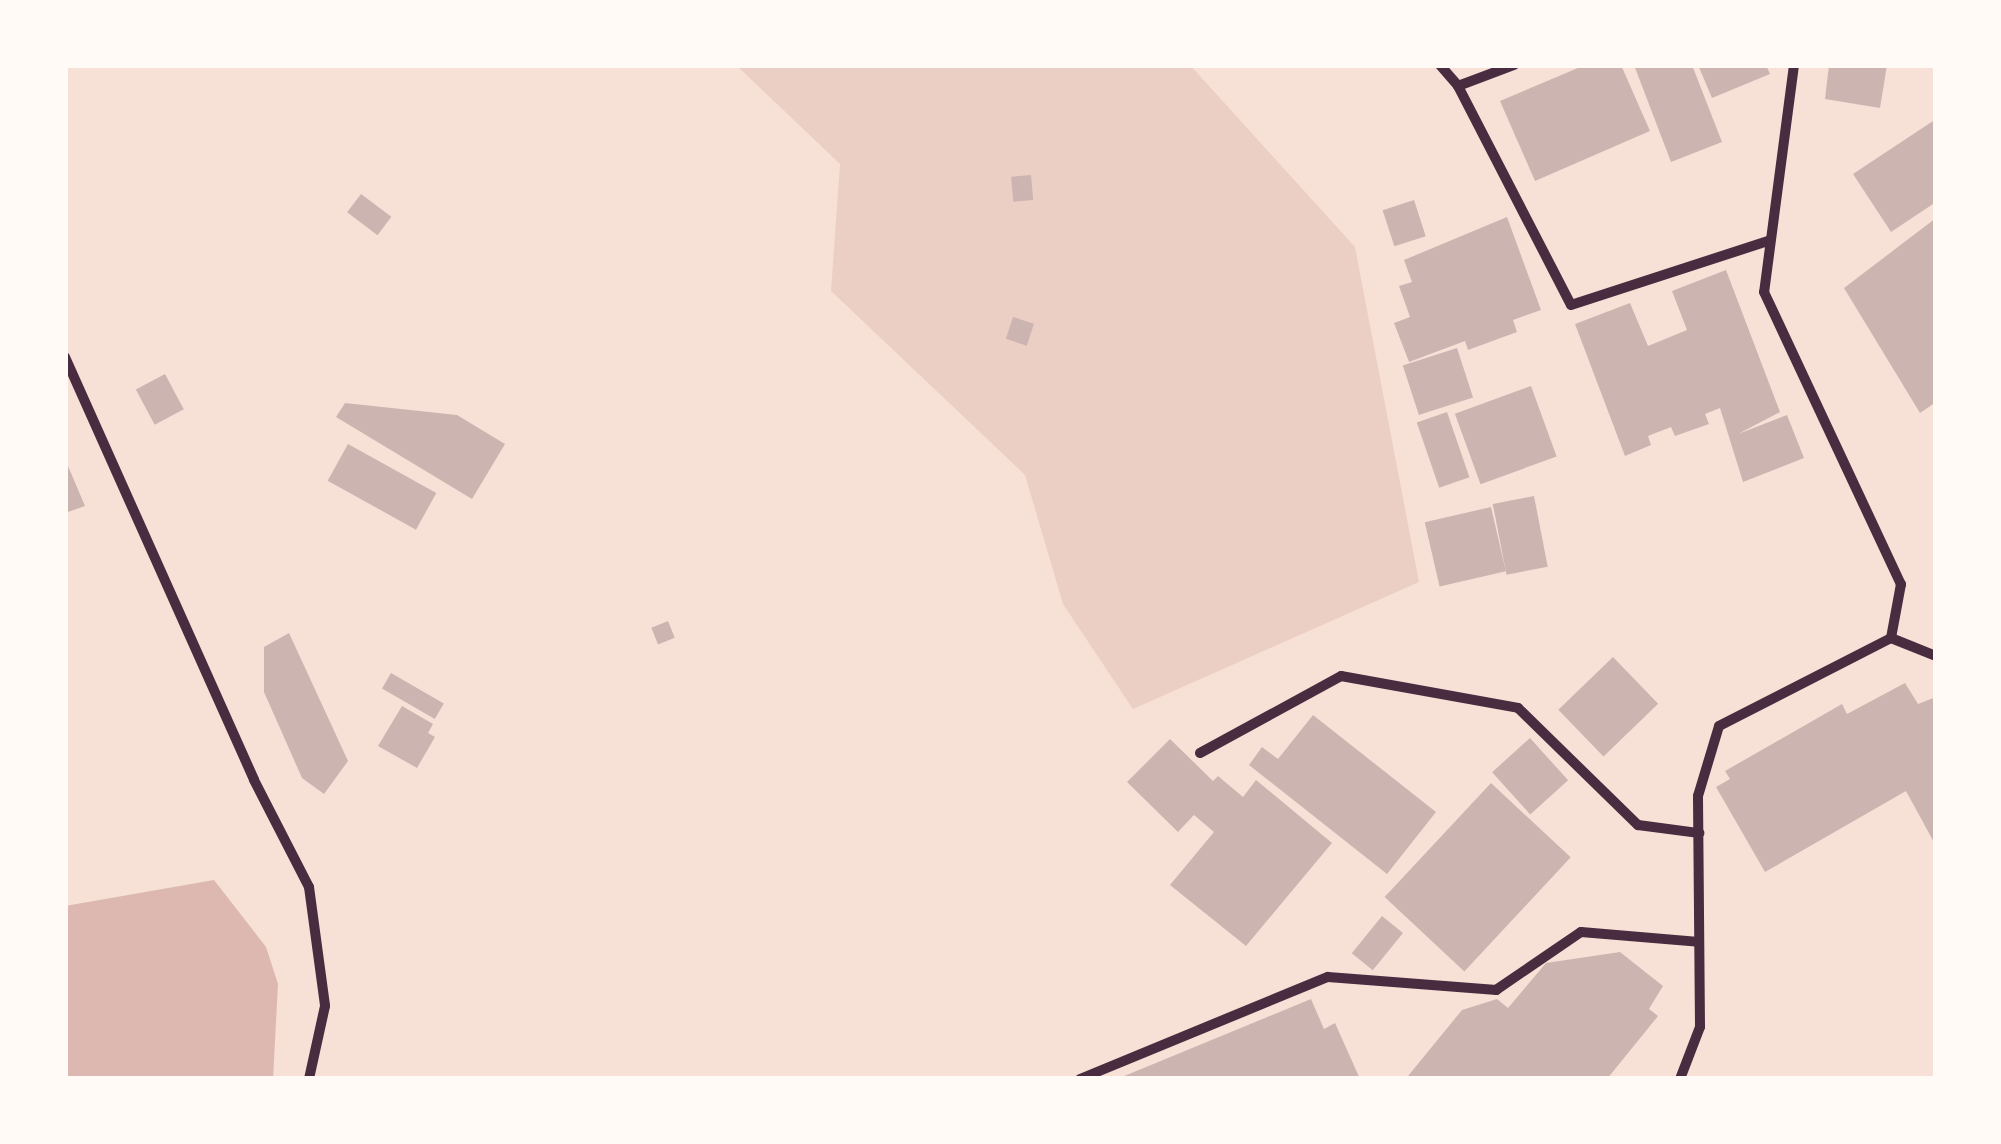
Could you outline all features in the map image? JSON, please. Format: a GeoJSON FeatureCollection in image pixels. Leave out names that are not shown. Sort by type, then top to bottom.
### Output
{"type":"FeatureCollection","features":[{"type":"Feature","properties":{"kind":"street"},"geometry":{"type":"LineString","coordinates":[[1440,65],[1458,86],[1571,305],[1768,241]]}},
{"type":"Feature","properties":{"kind":"street"},"geometry":{"type":"LineString","coordinates":[[1458,86],[1514,65]]}},
{"type":"Feature","properties":{"kind":"street"},"geometry":{"type":"LineString","coordinates":[[1794,65],[1764,292],[1901,584],[1891,638]]}},
{"type":"Feature","properties":{"kind":"street"},"geometry":{"type":"LineString","coordinates":[[65,357],[309,887],[324,1006],[309,1079]]}},
{"type":"Feature","properties":{"kind":"street"},"geometry":{"type":"LineString","coordinates":[[1680,1079],[1700,1026],[1698,796],[1719,726],[1891,638],[1936,656]]}},
{"type":"Feature","properties":{"kind":"street"},"geometry":{"type":"LineString","coordinates":[[1200,753],[1341,676],[1518,708],[1638,825],[1699,833]]}},
{"type":"Feature","properties":{"kind":"street"},"geometry":{"type":"LineString","coordinates":[[1080,1079],[1328,977],[1496,990],[1581,932],[1699,942]]}},
{"type":"Feature","properties":{"kind":"shaded area"},"geometry":{"type":"Polygon","coordinates":[[[736,65],[1190,65],[1355,247],[1419,582],[1133,709],[1063,604],[1025,475],[831,291],[840,164],[736,65]]]}},
{"type":"Feature","properties":{"kind":"shaded area"},"geometry":{"type":"Polygon","coordinates":[[[214,880],[266,947],[278,984],[273,1079],[65,1079],[65,906],[214,880]]]}},
{"type":"Feature","properties":{"kind":"building"},"geometry":{"type":"Polygon","coordinates":[[[1585,65],[1621,65],[1650,131],[1535,181],[1500,101],[1585,65]]]}},
{"type":"Feature","properties":{"kind":"building"},"geometry":{"type":"Polygon","coordinates":[[[1634,65],[1692,65],[1722,142],[1671,162],[1634,65]]]}},
{"type":"Feature","properties":{"kind":"building"},"geometry":{"type":"Polygon","coordinates":[[[1698,65],[1766,65],[1770,74],[1712,98],[1698,65]]]}},
{"type":"Feature","properties":{"kind":"building"},"geometry":{"type":"Polygon","coordinates":[[[1829,65],[1887,65],[1880,108],[1825,99],[1829,65]]]}},
{"type":"Feature","properties":{"kind":"building"},"geometry":{"type":"Polygon","coordinates":[[[1936,119],[1936,202],[1891,232],[1853,174],[1936,119]]]}},
{"type":"Feature","properties":{"kind":"building"},"geometry":{"type":"Polygon","coordinates":[[[1031,175],[1033,200],[1013,202],[1011,177],[1031,175]]]}},
{"type":"Feature","properties":{"kind":"building"},"geometry":{"type":"Polygon","coordinates":[[[361,194],[391,217],[378,235],[347,212],[361,194]]]}},
{"type":"Feature","properties":{"kind":"building"},"geometry":{"type":"Polygon","coordinates":[[[1414,200],[1426,236],[1394,246],[1383,210],[1414,200]]]}},
{"type":"Feature","properties":{"kind":"building"},"geometry":{"type":"Polygon","coordinates":[[[1507,217],[1541,310],[1513,320],[1517,332],[1468,350],[1465,341],[1409,362],[1394,323],[1410,317],[1399,286],[1412,282],[1404,260],[1507,217]]]}},
{"type":"Feature","properties":{"kind":"building"},"geometry":{"type":"Polygon","coordinates":[[[1936,218],[1936,402],[1920,413],[1844,288],[1936,218]]]}},
{"type":"Feature","properties":{"kind":"building"},"geometry":{"type":"Polygon","coordinates":[[[1726,270],[1780,412],[1738,434],[1787,415],[1804,458],[1743,482],[1720,408],[1705,414],[1709,424],[1675,436],[1671,427],[1648,436],[1651,445],[1625,456],[1575,324],[1630,303],[1648,346],[1687,330],[1672,291],[1726,270]]]}},
{"type":"Feature","properties":{"kind":"building"},"geometry":{"type":"Polygon","coordinates":[[[1013,317],[1034,324],[1027,346],[1006,339],[1013,317]]]}},
{"type":"Feature","properties":{"kind":"building"},"geometry":{"type":"Polygon","coordinates":[[[1457,348],[1473,397],[1419,415],[1403,366],[1457,348]]]}},
{"type":"Feature","properties":{"kind":"building"},"geometry":{"type":"Polygon","coordinates":[[[165,374],[184,409],[155,425],[136,389],[165,374]]]}},
{"type":"Feature","properties":{"kind":"building"},"geometry":{"type":"Polygon","coordinates":[[[1531,386],[1557,456],[1481,484],[1455,414],[1531,386]]]}},
{"type":"Feature","properties":{"kind":"building"},"geometry":{"type":"Polygon","coordinates":[[[345,403],[457,415],[505,444],[472,499],[336,417],[345,403]]]}},
{"type":"Feature","properties":{"kind":"building"},"geometry":{"type":"Polygon","coordinates":[[[1447,412],[1469,477],[1439,488],[1417,422],[1447,412]]]}},
{"type":"Feature","properties":{"kind":"building"},"geometry":{"type":"Polygon","coordinates":[[[348,444],[436,493],[416,530],[328,481],[348,444]]]}},
{"type":"Feature","properties":{"kind":"building"},"geometry":{"type":"Polygon","coordinates":[[[65,459],[85,506],[65,513],[65,459]]]}},
{"type":"Feature","properties":{"kind":"building"},"geometry":{"type":"Polygon","coordinates":[[[1534,496],[1548,567],[1507,575],[1493,504],[1534,496]]]}},
{"type":"Feature","properties":{"kind":"building"},"geometry":{"type":"Polygon","coordinates":[[[1491,507],[1506,571],[1440,587],[1425,522],[1491,507]]]}},
{"type":"Feature","properties":{"kind":"building"},"geometry":{"type":"Polygon","coordinates":[[[668,621],[675,638],[658,644],[651,628],[668,621]]]}},
{"type":"Feature","properties":{"kind":"building"},"geometry":{"type":"Polygon","coordinates":[[[289,633],[348,761],[324,794],[302,778],[264,692],[264,647],[289,633]]]}},
{"type":"Feature","properties":{"kind":"building"},"geometry":{"type":"Polygon","coordinates":[[[1613,657],[1658,704],[1603,757],[1558,710],[1613,657]]]}},
{"type":"Feature","properties":{"kind":"building"},"geometry":{"type":"Polygon","coordinates":[[[391,673],[444,704],[435,719],[382,689],[391,673]]]}},
{"type":"Feature","properties":{"kind":"building"},"geometry":{"type":"Polygon","coordinates":[[[1905,683],[1918,704],[1936,697],[1936,846],[1906,791],[1765,872],[1716,787],[1730,779],[1725,771],[1842,704],[1847,714],[1905,683]]]}},
{"type":"Feature","properties":{"kind":"building"},"geometry":{"type":"Polygon","coordinates":[[[402,706],[433,724],[428,733],[435,737],[417,768],[378,746],[402,706]]]}},
{"type":"Feature","properties":{"kind":"building"},"geometry":{"type":"Polygon","coordinates":[[[1313,715],[1436,812],[1387,874],[1249,765],[1262,747],[1278,759],[1313,715]]]}},
{"type":"Feature","properties":{"kind":"building"},"geometry":{"type":"Polygon","coordinates":[[[1530,738],[1568,780],[1530,814],[1492,772],[1530,738]]]}},
{"type":"Feature","properties":{"kind":"building"},"geometry":{"type":"Polygon","coordinates":[[[1170,739],[1213,781],[1218,776],[1243,797],[1256,780],[1332,843],[1246,946],[1170,885],[1214,832],[1194,815],[1178,832],[1127,782],[1170,739]]]}},
{"type":"Feature","properties":{"kind":"building"},"geometry":{"type":"Polygon","coordinates":[[[1491,783],[1571,857],[1464,971],[1385,897],[1491,783]]]}},
{"type":"Feature","properties":{"kind":"building"},"geometry":{"type":"Polygon","coordinates":[[[1382,916],[1403,933],[1373,970],[1352,953],[1382,916]]]}},
{"type":"Feature","properties":{"kind":"building"},"geometry":{"type":"Polygon","coordinates":[[[1620,952],[1663,986],[1649,1009],[1658,1016],[1607,1079],[1408,1076],[1462,1010],[1497,999],[1508,1008],[1546,963],[1620,952]]]}},
{"type":"Feature","properties":{"kind":"building"},"geometry":{"type":"Polygon","coordinates":[[[1311,999],[1324,1029],[1335,1023],[1360,1079],[1117,1079],[1311,999]]]}}]}
